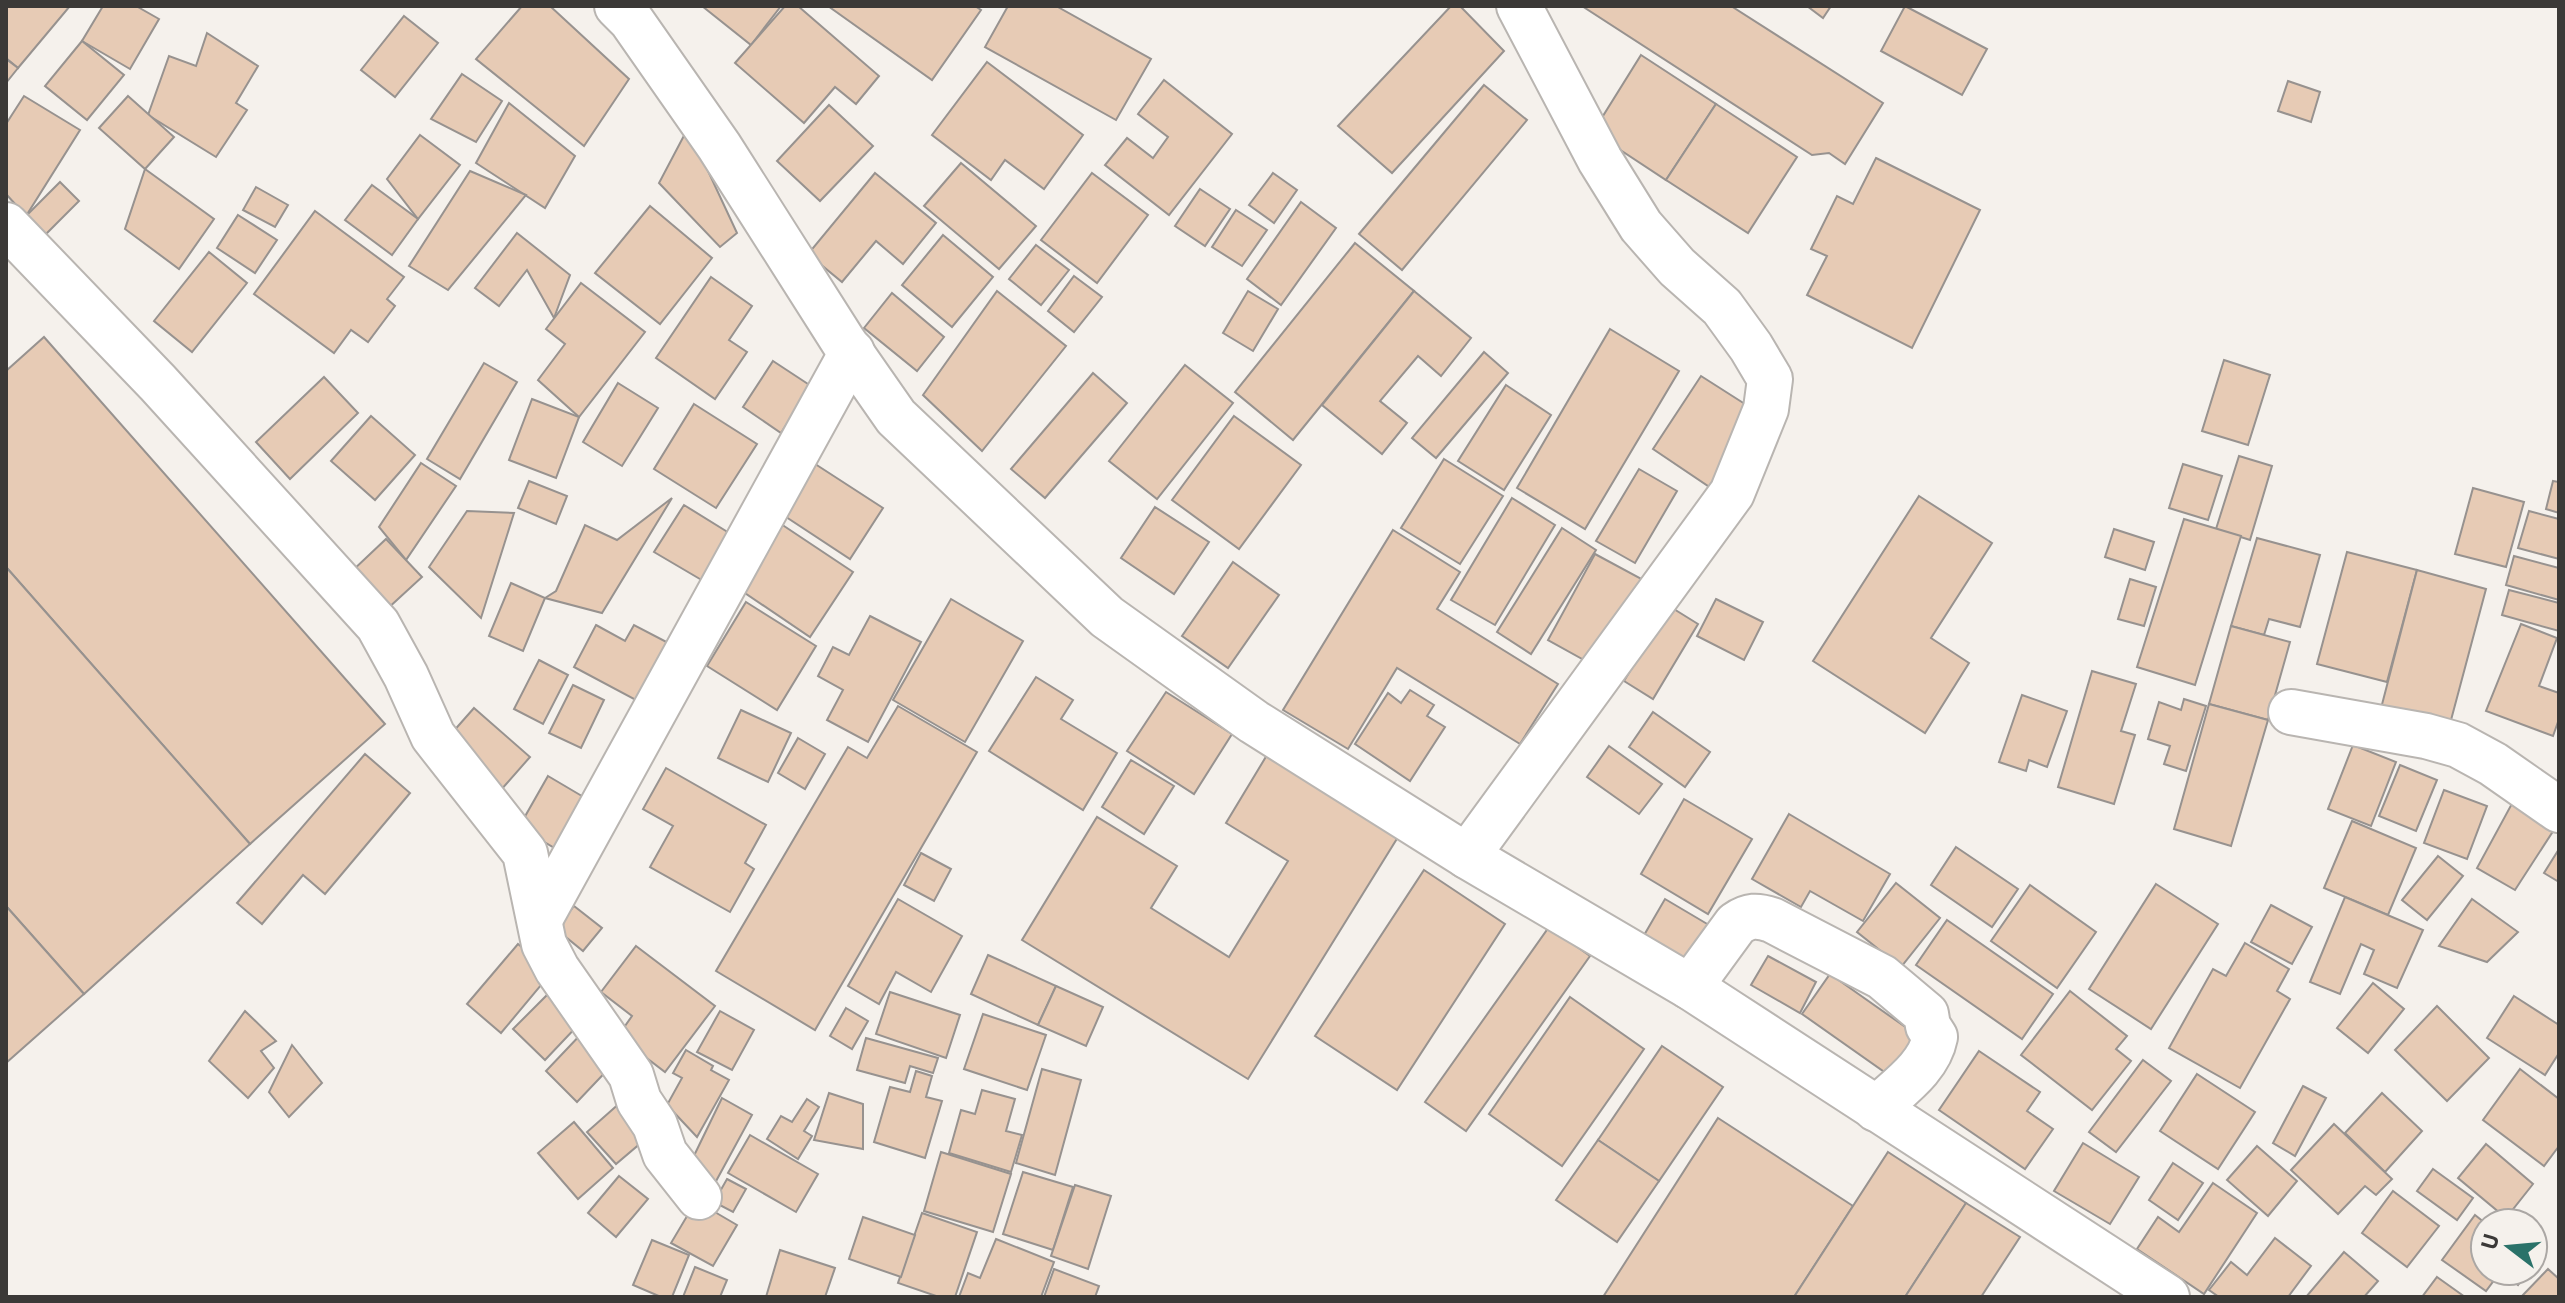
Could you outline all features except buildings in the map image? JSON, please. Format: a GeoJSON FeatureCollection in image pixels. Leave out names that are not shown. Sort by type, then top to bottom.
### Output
{"type":"FeatureCollection","features":[{"type":"Feature","properties":{"kind":"street"},"geometry":{"type":"LineString","coordinates":[[617,6],[631,20],[719,146],[896,417],[1107,617],[1254,722],[1467,856],[1690,987],[2167,1297]]}},
{"type":"Feature","properties":{"kind":"street"},"geometry":{"type":"LineString","coordinates":[[1467,856],[1732,493],[1766,409],[1770,379],[1722,307],[1677,267],[1641,226],[1600,160],[1519,6]]}},
{"type":"Feature","properties":{"kind":"street"},"geometry":{"type":"LineString","coordinates":[[6,225],[158,383],[378,625],[406,676],[433,736],[525,853],[544,944],[557,969],[631,1075],[639,1101],[655,1125],[665,1154],[699,1197]]}},
{"type":"Feature","properties":{"kind":"street"},"geometry":{"type":"LineString","coordinates":[[540,919],[852,352]]}},
{"type":"Feature","properties":{"kind":"street"},"geometry":{"type":"LineString","coordinates":[[2291,712],[2426,736],[2458,745],[2493,764],[2559,810]]}},
{"type":"Feature","properties":{"kind":"street"},"geometry":{"type":"LineString","coordinates":[[1690,987],[1736,924],[1745,918],[1757,916],[1772,920],[1882,977],[1926,1014],[1928,1026],[1935,1037],[1932,1051],[1920,1067],[1876,1109]]}}]}
